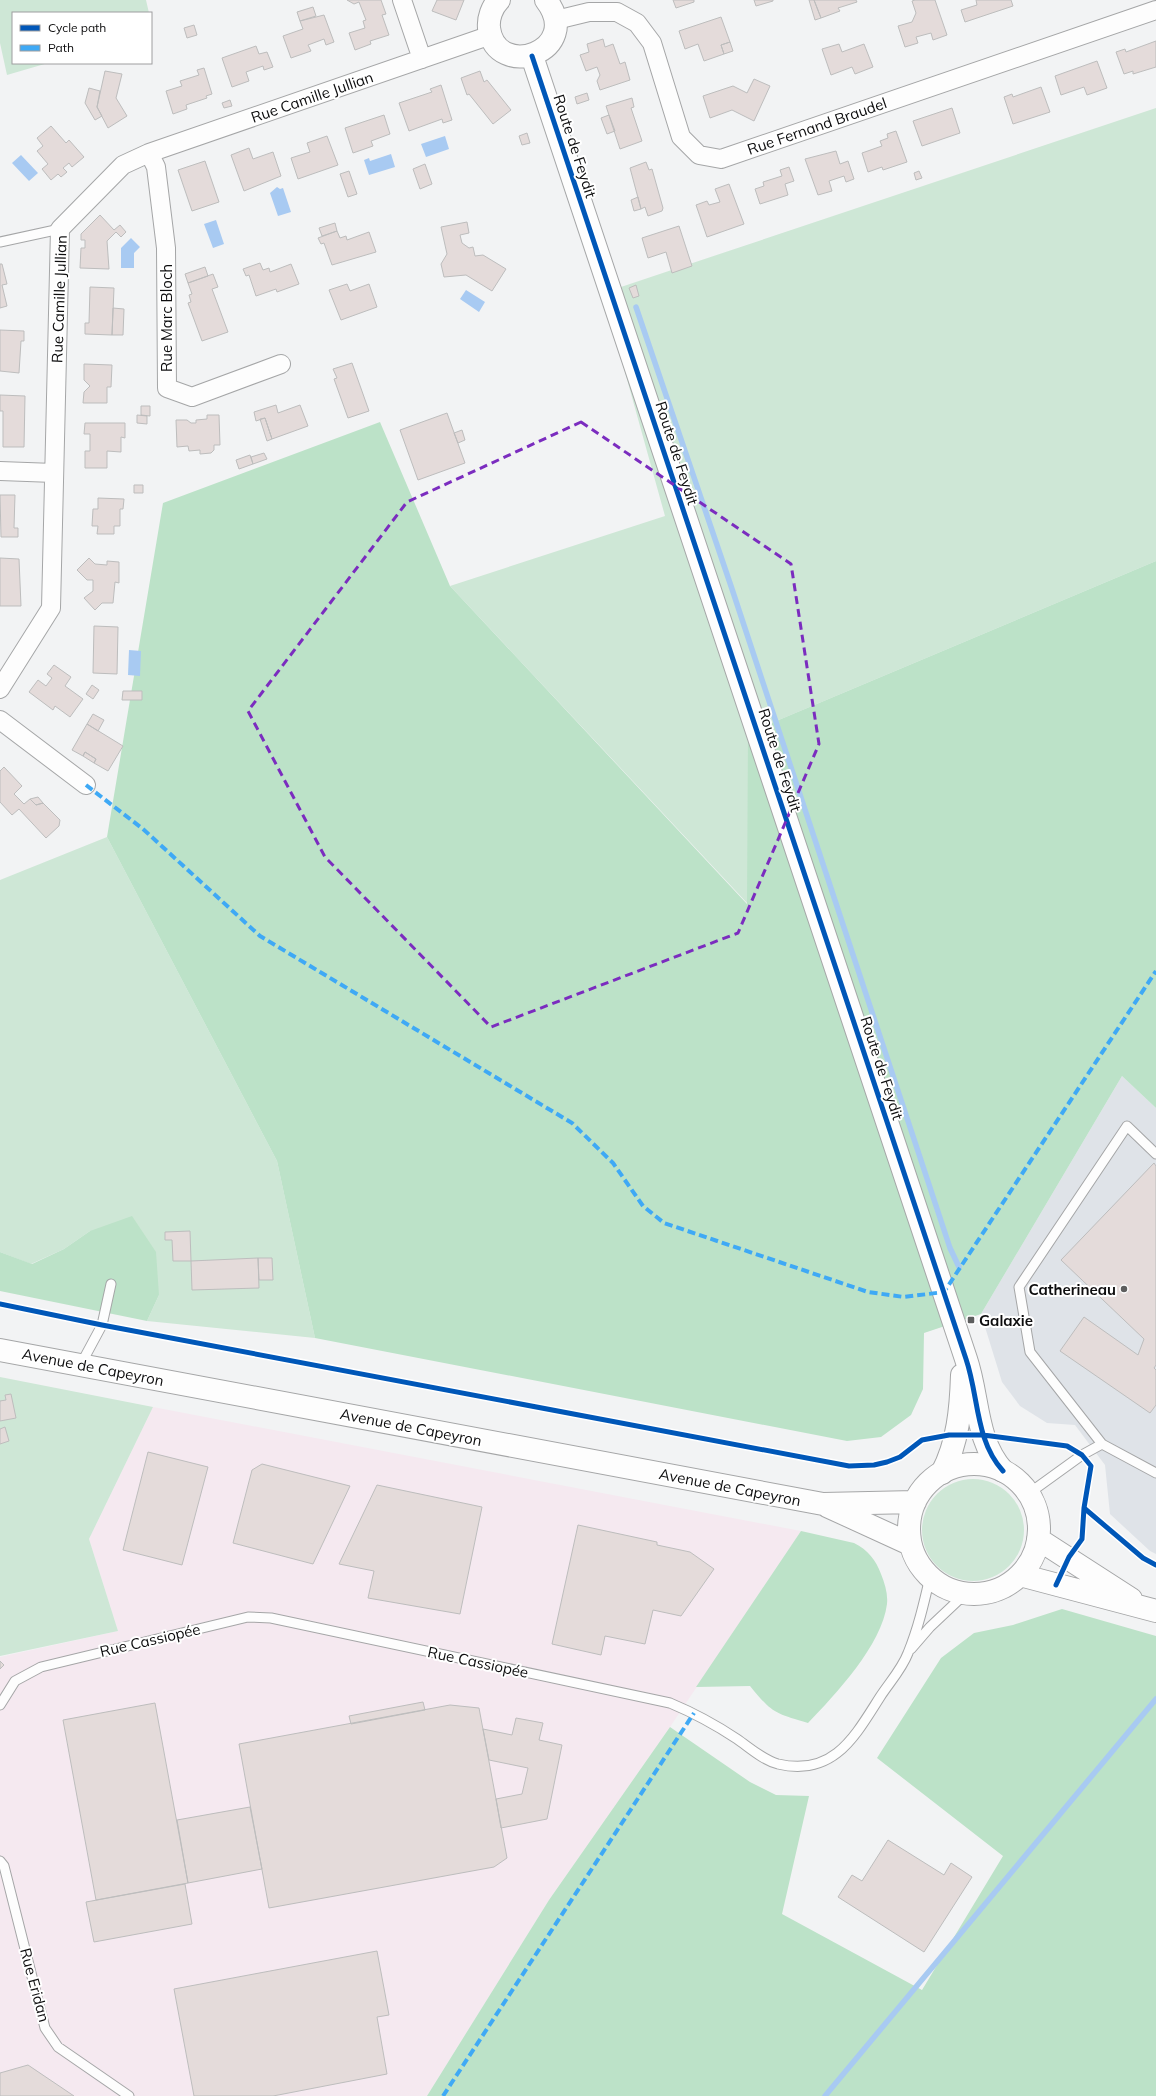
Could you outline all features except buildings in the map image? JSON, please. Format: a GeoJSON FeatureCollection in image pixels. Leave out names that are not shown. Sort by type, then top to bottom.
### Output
{"type":"FeatureCollection","features":[{"type":"Feature","properties":{"kind":"street"},"geometry":{"type":"LineString","coordinates":[[402,0],[422,59]]}},
{"type":"Feature","properties":{"kind":"street"},"geometry":{"type":"LineString","coordinates":[[499,0],[492,10],[489,18],[491,35],[497,46],[507,54],[519,57],[532,56],[542,51],[550,43],[555,32],[556,20],[552,8],[546,0]]}},
{"type":"Feature","properties":{"kind":"street","name":"Rue Fernand Braudel"},"geometry":{"type":"LineString","coordinates":[[556,20],[589,12],[617,12],[637,23],[652,43],[681,137],[700,155],[721,159],[1156,10]]}},
{"type":"Feature","properties":{"kind":"street","name":"Rue Camille Jullian"},"geometry":{"type":"LineString","coordinates":[[0,689],[51,608],[60,228],[123,165],[149,153],[491,35]]}},
{"type":"Feature","properties":{"kind":"street","name":"Route de Feydit"},"geometry":{"type":"LineString","coordinates":[[532,56],[962,1347],[973,1382],[983,1435],[994,1461],[1003,1471]]}},
{"type":"Feature","properties":{"kind":"street","name":"Rue Marc Bloch"},"geometry":{"type":"LineString","coordinates":[[149,153],[156,168],[166,248],[167,388],[192,396],[281,364]]}},
{"type":"Feature","properties":{"kind":"street"},"geometry":{"type":"LineString","coordinates":[[0,471],[54,473]]}},
{"type":"Feature","properties":{"kind":"street"},"geometry":{"type":"LineString","coordinates":[[0,720],[86,785]]}},
{"type":"Feature","properties":{"kind":"street","name":"Route de Feydit"},"geometry":{"type":"LineString","coordinates":[[942,1473],[956,1436],[962,1384],[962,1347]]}},
{"type":"Feature","properties":{"kind":"street","name":"Avenue de Capeyron"},"geometry":{"type":"LineString","coordinates":[[0,1350],[823,1504],[915,1502]]}},
{"type":"Feature","properties":{"kind":"street"},"geometry":{"type":"LineString","coordinates":[[976,1465],[983,1465],[1003,1471],[1017,1481],[1028,1494],[1035,1508],[1039,1523],[1038,1538],[1032,1558],[1020,1575],[1004,1587],[985,1594],[965,1594],[946,1588],[930,1578],[917,1562],[910,1544],[909,1522],[915,1502],[922,1490],[942,1473],[962,1466],[976,1465]]}},
{"type":"Feature","properties":{"kind":"street","name":"Avenue de Capeyron"},"geometry":{"type":"LineString","coordinates":[[823,1504],[910,1544]]}},
{"type":"Feature","properties":{"kind":"street"},"geometry":{"type":"LineString","coordinates":[[1038,1538],[1150,1609]]}},
{"type":"Feature","properties":{"kind":"street"},"geometry":{"type":"LineString","coordinates":[[1020,1575],[1150,1609]]}},
{"type":"Feature","properties":{"kind":"lane"},"geometry":{"type":"LineString","coordinates":[[0,242],[60,228]]}},
{"type":"Feature","properties":{"kind":"lane"},"geometry":{"type":"LineString","coordinates":[[1156,1154],[1127,1126],[1019,1287],[1030,1352],[1102,1444],[1156,1473]]}},
{"type":"Feature","properties":{"kind":"lane"},"geometry":{"type":"LineString","coordinates":[[80,1365],[102,1325],[111,1284]]}},
{"type":"Feature","properties":{"kind":"lane"},"geometry":{"type":"LineString","coordinates":[[1028,1494],[1082,1455],[1102,1444]]}},
{"type":"Feature","properties":{"kind":"lane"},"geometry":{"type":"LineString","coordinates":[[908,1654],[921,1616],[930,1578]]}},
{"type":"Feature","properties":{"kind":"lane"},"geometry":{"type":"LineString","coordinates":[[908,1654],[930,1627],[965,1594]]}},
{"type":"Feature","properties":{"kind":"lane","name":"Rue Cassiopée"},"geometry":{"type":"LineString","coordinates":[[0,1706],[15,1681],[41,1667],[248,1617],[271,1618],[670,1703],[694,1713],[757,1754],[777,1764],[796,1767],[819,1764],[835,1756],[851,1742],[908,1654]]}},
{"type":"Feature","properties":{"kind":"lane","name":"Rue Eridan"},"geometry":{"type":"LineString","coordinates":[[0,1861],[4,1866],[45,2028],[58,2047],[129,2096]]}},
{"type":"Feature","properties":{"kind":"highlighted area"},"geometry":{"type":"Polygon","coordinates":[[[581,422],[791,564],[819,744],[738,933],[491,1027],[325,857],[248,711],[407,502],[581,422]]]}},
{"type":"Feature","properties":{"kind":"shaded area"},"geometry":{"type":"Polygon","coordinates":[[[1122,1076],[1156,1108],[1156,1554],[1150,1551],[1110,1514],[1105,1465],[1075,1425],[1047,1423],[1020,1406],[1002,1382],[981,1314],[1122,1076]]]}},
{"type":"Feature","properties":{"kind":"shaded area"},"geometry":{"type":"Polygon","coordinates":[[[153,1407],[801,1531],[670,1727],[549,1900],[427,2096],[0,2096],[0,1657],[118,1631],[89,1539],[153,1407]]]}},
{"type":"Feature","properties":{"kind":"green space"},"geometry":{"type":"Polygon","coordinates":[[[0,0],[146,0],[149,12],[12,12],[12,64],[45,64],[7,75],[0,43],[0,0]]]}},
{"type":"Feature","properties":{"kind":"green space"},"geometry":{"type":"Polygon","coordinates":[[[1156,108],[1156,561],[748,733],[748,904],[450,586],[665,516],[603,293],[1156,108]]]}},
{"type":"Feature","properties":{"kind":"green space"},"geometry":{"type":"Polygon","coordinates":[[[380,422],[450,586],[747,904],[748,733],[1156,561],[1156,1108],[1122,1076],[981,1314],[924,1333],[923,1389],[911,1415],[881,1437],[847,1441],[315,1338],[277,1161],[107,837],[163,503],[380,422]]]}},
{"type":"Feature","properties":{"kind":"green space"},"geometry":{"type":"Polygon","coordinates":[[[107,837],[277,1161],[315,1338],[147,1321],[159,1295],[90,1231],[64,1249],[31,1264],[0,1252],[0,880],[107,837]]]}},
{"type":"Feature","properties":{"kind":"green space"},"geometry":{"type":"Polygon","coordinates":[[[132,1216],[156,1252],[159,1295],[147,1321],[0,1291],[0,1252],[32,1264],[64,1249],[90,1231],[132,1216]]]}},
{"type":"Feature","properties":{"kind":"green space"},"geometry":{"type":"Polygon","coordinates":[[[0,1377],[153,1407],[89,1539],[118,1631],[0,1656],[0,1377]]]}},
{"type":"Feature","properties":{"kind":"green space"},"geometry":{"type":"Polygon","coordinates":[[[973,1479],[992,1483],[1009,1494],[1020,1511],[1024,1530],[1020,1549],[1009,1566],[992,1577],[973,1581],[954,1577],[937,1566],[926,1549],[922,1530],[926,1511],[937,1494],[954,1483],[973,1479]]]}},
{"type":"Feature","properties":{"kind":"green space"},"geometry":{"type":"Polygon","coordinates":[[[801,1531],[854,1543],[863,1549],[871,1556],[879,1569],[887,1593],[887,1604],[883,1620],[867,1652],[844,1684],[808,1723],[774,1711],[750,1686],[696,1687],[801,1531]]]}},
{"type":"Feature","properties":{"kind":"green space"},"geometry":{"type":"Polygon","coordinates":[[[1062,1609],[1156,1636],[1156,2096],[427,2096],[549,1900],[670,1727],[750,1782],[776,1795],[809,1796],[782,1914],[922,1990],[1003,1856],[877,1758],[941,1658],[974,1633],[1013,1625],[1062,1609]]]}},
{"type":"Feature","properties":{"kind":"water"},"geometry":{"type":"Polygon","coordinates":[[[445,136],[449,149],[426,157],[421,144],[445,136]]]}},
{"type":"Feature","properties":{"kind":"water"},"geometry":{"type":"Polygon","coordinates":[[[391,154],[395,167],[369,175],[364,160],[369,158],[370,161],[391,154]]]}},
{"type":"Feature","properties":{"kind":"water"},"geometry":{"type":"Polygon","coordinates":[[[21,155],[38,173],[29,181],[12,163],[21,155]]]}},
{"type":"Feature","properties":{"kind":"water"},"geometry":{"type":"Polygon","coordinates":[[[277,187],[280,189],[283,188],[291,212],[278,216],[270,193],[277,187]]]}},
{"type":"Feature","properties":{"kind":"water"},"geometry":{"type":"Polygon","coordinates":[[[216,220],[224,244],[213,248],[204,224],[216,220]]]}},
{"type":"Feature","properties":{"kind":"water"},"geometry":{"type":"Polygon","coordinates":[[[131,238],[140,247],[134,253],[134,268],[121,268],[121,248],[131,238]]]}},
{"type":"Feature","properties":{"kind":"water"},"geometry":{"type":"Polygon","coordinates":[[[466,290],[485,302],[479,312],[460,299],[466,290]]]}},
{"type":"Feature","properties":{"kind":"water"},"geometry":{"type":"Polygon","coordinates":[[[129,650],[141,651],[140,676],[128,675],[129,650]]]}},
{"type":"Feature","properties":{"kind":"waterway"},"geometry":{"type":"LineString","coordinates":[[636,307],[732,589],[950,1248],[959,1267]]}},
{"type":"Feature","properties":{"kind":"waterway"},"geometry":{"type":"LineString","coordinates":[[825,2096],[1156,1699]]}},
{"type":"Feature","properties":{"kind":"marked path"},"geometry":{"type":"LineString","coordinates":[[86,785],[143,829],[260,936],[572,1123],[613,1163],[643,1206],[664,1223],[868,1292],[904,1297],[944,1292],[1156,971]]}},
{"type":"Feature","properties":{"kind":"marked path"},"geometry":{"type":"LineString","coordinates":[[443,2096],[694,1713]]}},
{"type":"Feature","properties":{"kind":"cycle path"},"geometry":{"type":"LineString","coordinates":[[532,56],[966,1359],[982,1432],[987,1446],[1003,1471]]}},
{"type":"Feature","properties":{"kind":"cycle path"},"geometry":{"type":"LineString","coordinates":[[0,1304],[102,1325],[849,1466],[874,1465],[887,1462],[900,1457],[922,1440],[949,1435],[983,1435],[1067,1446],[1082,1455],[1091,1466],[1084,1508],[1143,1558],[1156,1565]]}},
{"type":"Feature","properties":{"kind":"cycle path"},"geometry":{"type":"LineString","coordinates":[[1056,1585],[1069,1557],[1082,1539],[1084,1508]]}},
{"type":"Feature","properties":{"kind":"place","name":"Catherineau"},"geometry":{"type":"Point","coordinates":[1124,1289]}},
{"type":"Feature","properties":{"kind":"place","name":"Galaxie"},"geometry":{"type":"Point","coordinates":[971,1320]}}]}
